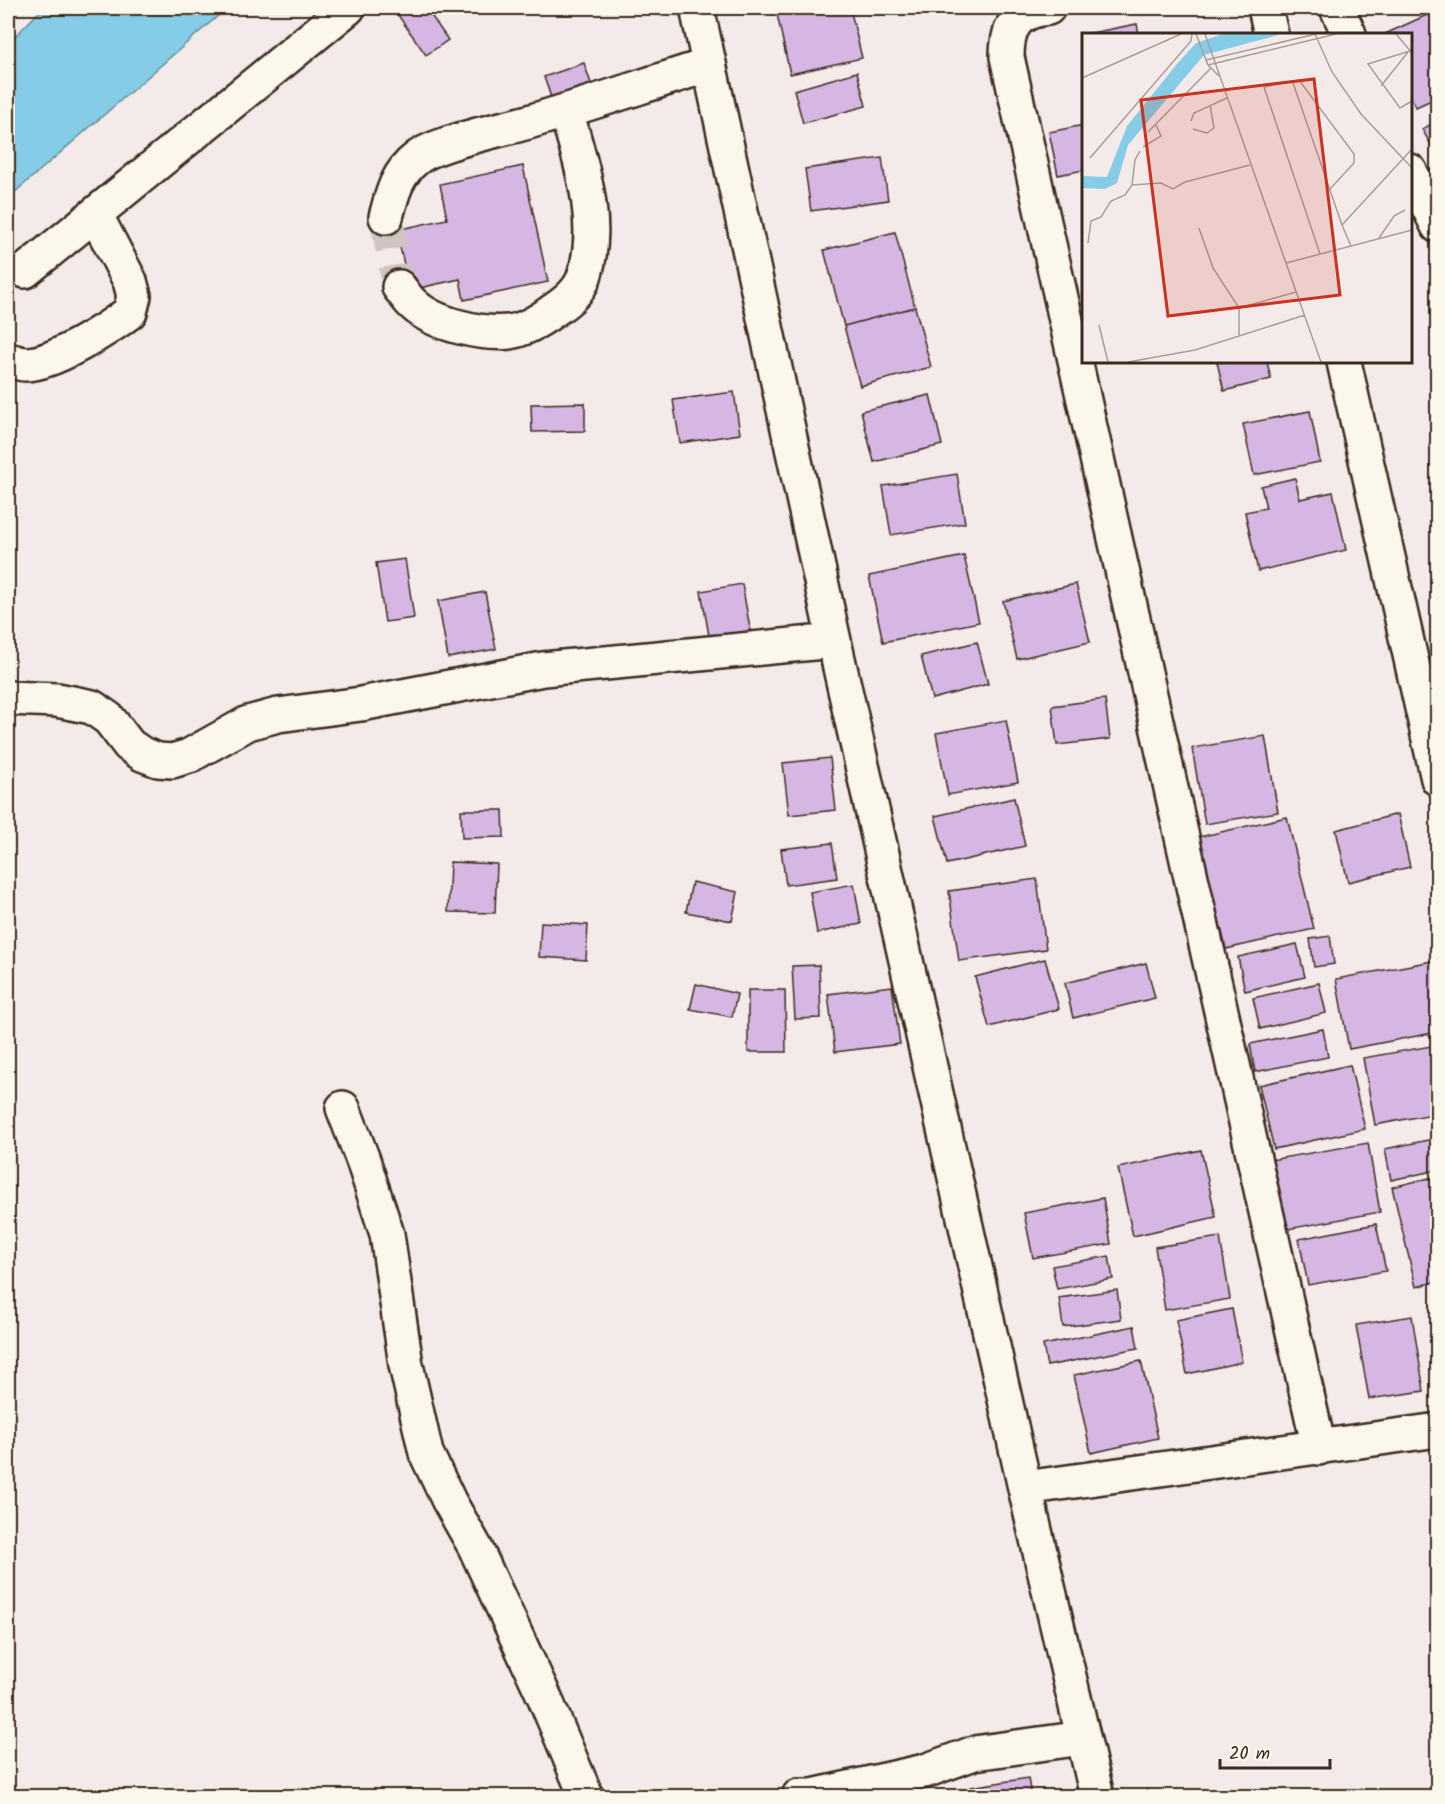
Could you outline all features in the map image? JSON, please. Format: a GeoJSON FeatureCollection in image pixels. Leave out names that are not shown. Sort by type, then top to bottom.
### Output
{"type":"FeatureCollection","features":[{"type":"Feature","properties":{"kind":"street"},"geometry":{"type":"LineString","coordinates":[[25,271],[348,8]]}},
{"type":"Feature","properties":{"kind":"street"},"geometry":{"type":"LineString","coordinates":[[697,8],[834,641],[1097,1797]]}},
{"type":"Feature","properties":{"kind":"street"},"geometry":{"type":"LineString","coordinates":[[1048,8],[1036,9],[1023,15],[1013,26],[1007,38],[1007,57],[1319,1448]]}},
{"type":"Feature","properties":{"kind":"street"},"geometry":{"type":"LineString","coordinates":[[1265,8],[1271,33]]}},
{"type":"Feature","properties":{"kind":"street"},"geometry":{"type":"LineString","coordinates":[[1337,8],[1349,33]]}},
{"type":"Feature","properties":{"kind":"street"},"geometry":{"type":"LineString","coordinates":[[386,217],[394,187],[404,170],[418,157],[445,146],[566,111],[709,65]]}},
{"type":"Feature","properties":{"kind":"street"},"geometry":{"type":"LineString","coordinates":[[399,287],[414,306],[435,319],[467,329],[499,332],[510,332],[541,320],[571,298],[584,280],[590,256],[590,229],[582,167],[566,111]]}},
{"type":"Feature","properties":{"kind":"street"},"geometry":{"type":"LineString","coordinates":[[1412,175],[1437,226]]}},
{"type":"Feature","properties":{"kind":"street"},"geometry":{"type":"LineString","coordinates":[[8,360],[24,364],[48,358],[84,342],[130,312],[134,296],[130,281],[95,214]]}},
{"type":"Feature","properties":{"kind":"street"},"geometry":{"type":"LineString","coordinates":[[1344,363],[1437,778]]}},
{"type":"Feature","properties":{"kind":"street"},"geometry":{"type":"LineString","coordinates":[[8,698],[57,700],[92,707],[109,718],[129,746],[158,760],[172,761],[189,756],[248,723],[278,715],[361,704],[543,669],[834,641]]}},
{"type":"Feature","properties":{"kind":"street"},"geometry":{"type":"LineString","coordinates":[[343,1108],[387,1234],[406,1365],[426,1453],[448,1501],[476,1547],[544,1696],[586,1797]]}},
{"type":"Feature","properties":{"kind":"street"},"geometry":{"type":"LineString","coordinates":[[1025,1488],[1437,1430]]}},
{"type":"Feature","properties":{"kind":"street"},"geometry":{"type":"LineString","coordinates":[[799,1797],[925,1771],[974,1753],[1083,1737]]}},
{"type":"Feature","properties":{"kind":"water"},"geometry":{"type":"Polygon","coordinates":[[[43,8],[227,8],[8,198],[8,43],[43,8]]]}},
{"type":"Feature","properties":{"kind":"building"},"geometry":{"type":"Polygon","coordinates":[[[393,8],[426,8],[448,40],[426,55],[393,8]]]}},
{"type":"Feature","properties":{"kind":"building"},"geometry":{"type":"Polygon","coordinates":[[[804,8],[850,8],[862,58],[790,74],[777,14],[804,8]]]}},
{"type":"Feature","properties":{"kind":"building"},"geometry":{"type":"Polygon","coordinates":[[[1438,10],[1438,97],[1416,107],[1412,99],[1412,33],[1387,33],[1438,10]]]}},
{"type":"Feature","properties":{"kind":"building"},"geometry":{"type":"Polygon","coordinates":[[[1137,24],[1139,33],[1091,33],[1137,24]]]}},
{"type":"Feature","properties":{"kind":"building"},"geometry":{"type":"Polygon","coordinates":[[[584,63],[593,89],[553,103],[544,77],[584,63]]]}},
{"type":"Feature","properties":{"kind":"building"},"geometry":{"type":"Polygon","coordinates":[[[857,72],[866,106],[803,123],[794,90],[857,72]]]}},
{"type":"Feature","properties":{"kind":"building"},"geometry":{"type":"Polygon","coordinates":[[[1438,121],[1438,157],[1422,129],[1438,121]]]}},
{"type":"Feature","properties":{"kind":"building"},"geometry":{"type":"Polygon","coordinates":[[[1082,125],[1082,170],[1058,175],[1049,132],[1082,125]]]}},
{"type":"Feature","properties":{"kind":"building"},"geometry":{"type":"Polygon","coordinates":[[[882,158],[888,200],[811,211],[805,169],[882,158]]]}},
{"type":"Feature","properties":{"kind":"building"},"geometry":{"type":"Polygon","coordinates":[[[523,166],[548,282],[464,300],[460,279],[410,290],[396,230],[447,219],[440,184],[523,166]]]}},
{"type":"Feature","properties":{"kind":"building"},"geometry":{"type":"Polygon","coordinates":[[[895,232],[915,307],[844,326],[824,250],[895,232]]]}},
{"type":"Feature","properties":{"kind":"building"},"geometry":{"type":"Polygon","coordinates":[[[915,307],[931,367],[860,386],[844,326],[915,307]]]}},
{"type":"Feature","properties":{"kind":"building"},"geometry":{"type":"Polygon","coordinates":[[[1217,363],[1267,363],[1271,379],[1224,391],[1217,363]]]}},
{"type":"Feature","properties":{"kind":"building"},"geometry":{"type":"Polygon","coordinates":[[[734,392],[740,434],[680,443],[673,400],[734,392]]]}},
{"type":"Feature","properties":{"kind":"building"},"geometry":{"type":"Polygon","coordinates":[[[930,395],[942,445],[874,462],[861,411],[930,395]]]}},
{"type":"Feature","properties":{"kind":"building"},"geometry":{"type":"Polygon","coordinates":[[[585,403],[585,431],[532,432],[531,404],[585,403]]]}},
{"type":"Feature","properties":{"kind":"building"},"geometry":{"type":"Polygon","coordinates":[[[1310,411],[1320,462],[1254,475],[1243,424],[1310,411]]]}},
{"type":"Feature","properties":{"kind":"building"},"geometry":{"type":"Polygon","coordinates":[[[957,474],[965,523],[891,535],[883,486],[957,474]]]}},
{"type":"Feature","properties":{"kind":"building"},"geometry":{"type":"Polygon","coordinates":[[[1295,478],[1300,499],[1333,492],[1346,550],[1258,571],[1245,512],[1266,508],[1261,486],[1295,478]]]}},
{"type":"Feature","properties":{"kind":"building"},"geometry":{"type":"Polygon","coordinates":[[[964,556],[979,622],[883,642],[869,576],[964,556]]]}},
{"type":"Feature","properties":{"kind":"building"},"geometry":{"type":"Polygon","coordinates":[[[405,559],[414,618],[385,622],[376,563],[405,559]]]}},
{"type":"Feature","properties":{"kind":"building"},"geometry":{"type":"Polygon","coordinates":[[[742,584],[751,634],[710,641],[701,591],[742,584]]]}},
{"type":"Feature","properties":{"kind":"building"},"geometry":{"type":"Polygon","coordinates":[[[1076,584],[1090,642],[1017,659],[1003,601],[1076,584]]]}},
{"type":"Feature","properties":{"kind":"building"},"geometry":{"type":"Polygon","coordinates":[[[485,592],[496,649],[448,658],[438,601],[485,592]]]}},
{"type":"Feature","properties":{"kind":"building"},"geometry":{"type":"Polygon","coordinates":[[[977,642],[988,684],[932,699],[921,656],[977,642]]]}},
{"type":"Feature","properties":{"kind":"building"},"geometry":{"type":"Polygon","coordinates":[[[1105,699],[1110,739],[1057,745],[1052,706],[1105,699]]]}},
{"type":"Feature","properties":{"kind":"building"},"geometry":{"type":"Polygon","coordinates":[[[1006,720],[1018,782],[948,795],[936,733],[1006,720]]]}},
{"type":"Feature","properties":{"kind":"building"},"geometry":{"type":"Polygon","coordinates":[[[1265,736],[1278,812],[1205,824],[1192,748],[1265,736]]]}},
{"type":"Feature","properties":{"kind":"building"},"geometry":{"type":"Polygon","coordinates":[[[830,758],[836,810],[789,815],[783,763],[830,758]]]}},
{"type":"Feature","properties":{"kind":"building"},"geometry":{"type":"Polygon","coordinates":[[[1014,798],[1025,846],[947,864],[935,816],[1014,798]]]}},
{"type":"Feature","properties":{"kind":"building"},"geometry":{"type":"Polygon","coordinates":[[[461,810],[503,810],[504,837],[462,838],[461,810]]]}},
{"type":"Feature","properties":{"kind":"building"},"geometry":{"type":"Polygon","coordinates":[[[1398,814],[1410,867],[1348,882],[1336,830],[1398,814]]]}},
{"type":"Feature","properties":{"kind":"building"},"geometry":{"type":"Polygon","coordinates":[[[1287,817],[1314,929],[1226,949],[1199,837],[1287,817]]]}},
{"type":"Feature","properties":{"kind":"building"},"geometry":{"type":"Polygon","coordinates":[[[832,843],[837,878],[786,885],[781,849],[832,843]]]}},
{"type":"Feature","properties":{"kind":"building"},"geometry":{"type":"Polygon","coordinates":[[[450,862],[497,864],[495,913],[448,912],[450,862]]]}},
{"type":"Feature","properties":{"kind":"building"},"geometry":{"type":"Polygon","coordinates":[[[1037,879],[1046,949],[959,961],[949,891],[1037,879]]]}},
{"type":"Feature","properties":{"kind":"building"},"geometry":{"type":"Polygon","coordinates":[[[692,882],[738,892],[732,921],[686,912],[692,882]]]}},
{"type":"Feature","properties":{"kind":"building"},"geometry":{"type":"Polygon","coordinates":[[[854,884],[861,924],[817,933],[810,892],[854,884]]]}},
{"type":"Feature","properties":{"kind":"building"},"geometry":{"type":"Polygon","coordinates":[[[541,922],[588,925],[586,960],[539,957],[541,922]]]}},
{"type":"Feature","properties":{"kind":"building"},"geometry":{"type":"Polygon","coordinates":[[[1330,936],[1334,964],[1314,967],[1310,939],[1330,936]]]}},
{"type":"Feature","properties":{"kind":"building"},"geometry":{"type":"Polygon","coordinates":[[[1297,944],[1305,977],[1245,991],[1238,957],[1297,944]]]}},
{"type":"Feature","properties":{"kind":"building"},"geometry":{"type":"Polygon","coordinates":[[[1045,959],[1059,1009],[989,1027],[975,977],[1045,959]]]}},
{"type":"Feature","properties":{"kind":"building"},"geometry":{"type":"Polygon","coordinates":[[[1438,960],[1438,1032],[1349,1049],[1336,979],[1438,960]]]}},
{"type":"Feature","properties":{"kind":"building"},"geometry":{"type":"Polygon","coordinates":[[[1146,963],[1155,998],[1073,1018],[1065,983],[1146,963]]]}},
{"type":"Feature","properties":{"kind":"building"},"geometry":{"type":"Polygon","coordinates":[[[819,965],[821,1018],[795,1019],[792,966],[819,965]]]}},
{"type":"Feature","properties":{"kind":"building"},"geometry":{"type":"Polygon","coordinates":[[[1319,983],[1326,1013],[1260,1029],[1253,998],[1319,983]]]}},
{"type":"Feature","properties":{"kind":"building"},"geometry":{"type":"Polygon","coordinates":[[[696,984],[737,994],[732,1017],[690,1009],[696,984]]]}},
{"type":"Feature","properties":{"kind":"building"},"geometry":{"type":"Polygon","coordinates":[[[892,986],[900,1044],[835,1052],[828,994],[892,986]]]}},
{"type":"Feature","properties":{"kind":"building"},"geometry":{"type":"Polygon","coordinates":[[[748,990],[785,990],[786,1052],[748,1052],[748,990]]]}},
{"type":"Feature","properties":{"kind":"building"},"geometry":{"type":"Polygon","coordinates":[[[1323,1029],[1328,1057],[1255,1072],[1250,1044],[1323,1029]]]}},
{"type":"Feature","properties":{"kind":"building"},"geometry":{"type":"Polygon","coordinates":[[[1431,1046],[1438,1080],[1438,1113],[1375,1125],[1363,1058],[1431,1046]]]}},
{"type":"Feature","properties":{"kind":"building"},"geometry":{"type":"Polygon","coordinates":[[[1350,1065],[1365,1129],[1274,1149],[1259,1085],[1350,1065]]]}},
{"type":"Feature","properties":{"kind":"building"},"geometry":{"type":"Polygon","coordinates":[[[1438,1138],[1438,1170],[1391,1180],[1385,1149],[1438,1138]]]}},
{"type":"Feature","properties":{"kind":"building"},"geometry":{"type":"Polygon","coordinates":[[[1368,1143],[1380,1212],[1283,1230],[1270,1160],[1368,1143]]]}},
{"type":"Feature","properties":{"kind":"building"},"geometry":{"type":"Polygon","coordinates":[[[1201,1150],[1216,1217],[1133,1236],[1118,1168],[1201,1150]]]}},
{"type":"Feature","properties":{"kind":"building"},"geometry":{"type":"Polygon","coordinates":[[[1438,1176],[1438,1281],[1416,1287],[1392,1187],[1438,1176]]]}},
{"type":"Feature","properties":{"kind":"building"},"geometry":{"type":"Polygon","coordinates":[[[1103,1198],[1111,1244],[1033,1258],[1024,1213],[1103,1198]]]}},
{"type":"Feature","properties":{"kind":"building"},"geometry":{"type":"Polygon","coordinates":[[[1376,1224],[1386,1271],[1308,1285],[1299,1239],[1376,1224]]]}},
{"type":"Feature","properties":{"kind":"building"},"geometry":{"type":"Polygon","coordinates":[[[1220,1237],[1230,1299],[1165,1310],[1155,1247],[1220,1237]]]}},
{"type":"Feature","properties":{"kind":"building"},"geometry":{"type":"Polygon","coordinates":[[[1109,1256],[1113,1279],[1057,1289],[1052,1266],[1109,1256]]]}},
{"type":"Feature","properties":{"kind":"building"},"geometry":{"type":"Polygon","coordinates":[[[1117,1290],[1121,1319],[1063,1327],[1059,1298],[1117,1290]]]}},
{"type":"Feature","properties":{"kind":"building"},"geometry":{"type":"Polygon","coordinates":[[[1232,1309],[1242,1362],[1187,1374],[1176,1320],[1232,1309]]]}},
{"type":"Feature","properties":{"kind":"building"},"geometry":{"type":"Polygon","coordinates":[[[1412,1316],[1424,1391],[1369,1399],[1356,1325],[1412,1316]]]}},
{"type":"Feature","properties":{"kind":"building"},"geometry":{"type":"Polygon","coordinates":[[[1134,1326],[1138,1348],[1047,1366],[1043,1345],[1134,1326]]]}},
{"type":"Feature","properties":{"kind":"building"},"geometry":{"type":"Polygon","coordinates":[[[1141,1361],[1158,1438],[1091,1453],[1074,1375],[1141,1361]]]}},
{"type":"Feature","properties":{"kind":"building"},"geometry":{"type":"Polygon","coordinates":[[[1028,1778],[1031,1796],[972,1796],[971,1787],[1028,1778]]]}},
{"type":"Feature","properties":{"kind":"tunnel"},"geometry":{"type":"LineString","coordinates":[[386,217],[399,287]]}}]}
